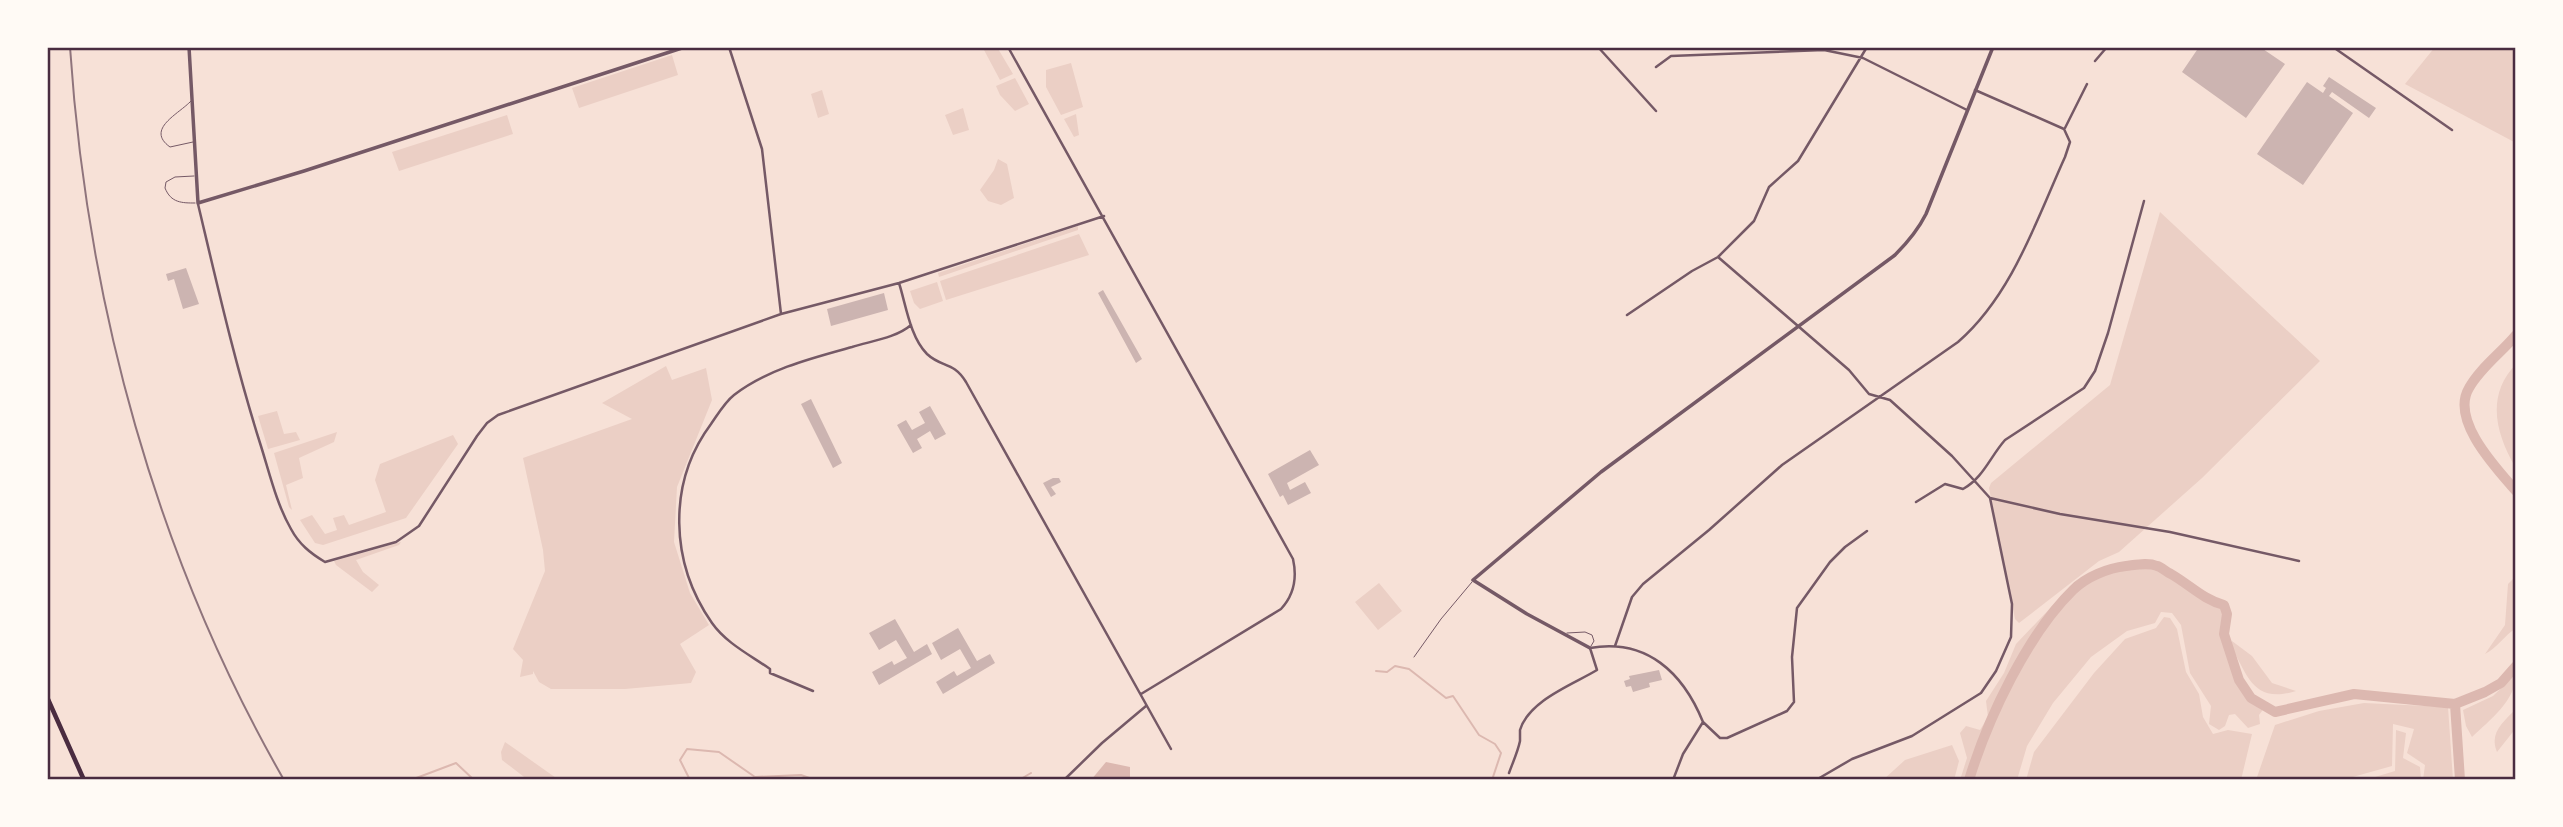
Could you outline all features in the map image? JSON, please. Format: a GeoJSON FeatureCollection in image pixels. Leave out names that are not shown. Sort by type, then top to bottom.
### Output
{"type":"FeatureCollection","features":[{"type":"Feature","properties":{"kind":"highway"},"geometry":{"type":"LineString","coordinates":[[47,697],[49,708],[84,780]]}},
{"type":"Feature","properties":{"kind":"street"},"geometry":{"type":"LineString","coordinates":[[189,47],[198,203],[224,316],[251,413],[290,528],[306,550],[325,562],[396,542],[419,526],[477,436],[487,423],[498,415],[781,314],[899,283],[1104,216]]}},
{"type":"Feature","properties":{"kind":"street"},"geometry":{"type":"LineString","coordinates":[[198,203],[685,47]]}},
{"type":"Feature","properties":{"kind":"street"},"geometry":{"type":"LineString","coordinates":[[729,47],[762,149],[781,314]]}},
{"type":"Feature","properties":{"kind":"street"},"geometry":{"type":"LineString","coordinates":[[1008,47],[1104,216],[1189,377],[1293,559],[1296,571],[1290,596],[1281,609],[1141,694]]}},
{"type":"Feature","properties":{"kind":"street"},"geometry":{"type":"LineString","coordinates":[[1598,47],[1656,111]]}},
{"type":"Feature","properties":{"kind":"street"},"geometry":{"type":"LineString","coordinates":[[1627,315],[1692,271],[1718,257],[1754,221],[1769,187],[1798,161],[1863,58],[1867,47]]}},
{"type":"Feature","properties":{"kind":"street"},"geometry":{"type":"LineString","coordinates":[[1867,531],[1830,562],[1797,608],[1792,657],[1794,702],[1787,711],[1727,738],[1720,738],[1703,722],[1691,698],[1663,664],[1638,650],[1615,646],[1590,648],[1474,580],[1601,472],[1895,255],[1912,237],[1926,214],[1993,47]]}},
{"type":"Feature","properties":{"kind":"street"},"geometry":{"type":"LineString","coordinates":[[2095,61],[2107,47]]}},
{"type":"Feature","properties":{"kind":"street"},"geometry":{"type":"LineString","coordinates":[[2333,47],[2452,130]]}},
{"type":"Feature","properties":{"kind":"street"},"geometry":{"type":"LineString","coordinates":[[1656,67],[1671,56],[1824,50],[1863,58],[1967,110]]}},
{"type":"Feature","properties":{"kind":"street"},"geometry":{"type":"LineString","coordinates":[[2064,129],[2087,84]]}},
{"type":"Feature","properties":{"kind":"street"},"geometry":{"type":"LineString","coordinates":[[1615,646],[1633,597],[1643,584],[1782,465],[1958,342],[1977,326],[2006,285],[2070,142],[2064,129],[1975,90]]}},
{"type":"Feature","properties":{"kind":"street"},"geometry":{"type":"LineString","coordinates":[[1916,502],[1945,484],[1963,489],[1990,463],[2005,440],[2084,388],[2090,380],[2108,333],[2144,201]]}},
{"type":"Feature","properties":{"kind":"street"},"geometry":{"type":"LineString","coordinates":[[1718,257],[1849,370],[1869,394],[1890,400],[1952,456],[1990,498],[2012,604],[2011,636],[1996,671],[1981,693],[1912,736],[1852,759],[1816,780]]}},
{"type":"Feature","properties":{"kind":"street"},"geometry":{"type":"LineString","coordinates":[[899,283],[911,325],[920,344],[928,355],[958,370],[966,382],[1171,749]]}},
{"type":"Feature","properties":{"kind":"street"},"geometry":{"type":"LineString","coordinates":[[813,691],[770,673],[770,669],[723,635],[705,612],[691,586],[679,542],[682,482],[703,434],[733,396],[795,363],[896,334],[911,325]]}},
{"type":"Feature","properties":{"kind":"street"},"geometry":{"type":"LineString","coordinates":[[1990,498],[2060,514],[2170,532],[2299,561]]}},
{"type":"Feature","properties":{"kind":"street"},"geometry":{"type":"LineString","coordinates":[[1509,772],[1520,743],[1520,730],[1528,716],[1557,691],[1597,670],[1590,648]]}},
{"type":"Feature","properties":{"kind":"street"},"geometry":{"type":"LineString","coordinates":[[1064,780],[1146,706]]}},
{"type":"Feature","properties":{"kind":"street"},"geometry":{"type":"LineString","coordinates":[[1673,780],[1683,754],[1703,722]]}},
{"type":"Feature","properties":{"kind":"lane"},"geometry":{"type":"LineString","coordinates":[[192,99],[163,125],[161,136],[162,141],[170,147],[194,141]]}},
{"type":"Feature","properties":{"kind":"lane"},"geometry":{"type":"LineString","coordinates":[[195,176],[171,179],[166,182],[165,188],[177,202],[198,203]]}},
{"type":"Feature","properties":{"kind":"lane"},"geometry":{"type":"LineString","coordinates":[[1414,657],[1474,580]]}},
{"type":"Feature","properties":{"kind":"lane"},"geometry":{"type":"LineString","coordinates":[[1564,634],[1585,632],[1592,635],[1594,641],[1590,648]]}},
{"type":"Feature","properties":{"kind":"shaded area"},"geometry":{"type":"Polygon","coordinates":[[[997,47],[1013,74],[1000,80],[984,50],[997,47]]]}},
{"type":"Feature","properties":{"kind":"shaded area"},"geometry":{"type":"Polygon","coordinates":[[[2435,47],[2516,47],[2516,143],[2405,84],[2435,47]]]}},
{"type":"Feature","properties":{"kind":"shaded area"},"geometry":{"type":"Polygon","coordinates":[[[672,55],[678,75],[579,108],[572,88],[672,55]]]}},
{"type":"Feature","properties":{"kind":"shaded area"},"geometry":{"type":"Polygon","coordinates":[[[1071,63],[1083,107],[1061,115],[1046,87],[1046,70],[1071,63]]]}},
{"type":"Feature","properties":{"kind":"shaded area"},"geometry":{"type":"Polygon","coordinates":[[[1015,78],[1029,104],[1015,111],[1000,95],[996,86],[1015,78]]]}},
{"type":"Feature","properties":{"kind":"shaded area"},"geometry":{"type":"Polygon","coordinates":[[[822,90],[829,114],[818,118],[811,94],[822,90]]]}},
{"type":"Feature","properties":{"kind":"shaded area"},"geometry":{"type":"Polygon","coordinates":[[[963,108],[969,130],[953,135],[945,115],[963,108]]]}},
{"type":"Feature","properties":{"kind":"shaded area"},"geometry":{"type":"Polygon","coordinates":[[[1076,114],[1079,135],[1074,137],[1064,119],[1076,114]]]}},
{"type":"Feature","properties":{"kind":"shaded area"},"geometry":{"type":"Polygon","coordinates":[[[507,115],[513,134],[399,171],[392,152],[507,115]]]}},
{"type":"Feature","properties":{"kind":"shaded area"},"geometry":{"type":"Polygon","coordinates":[[[998,159],[1007,164],[1014,198],[1001,205],[988,201],[980,190],[998,159]]]}},
{"type":"Feature","properties":{"kind":"shaded area"},"geometry":{"type":"Polygon","coordinates":[[[2160,212],[2320,361],[2202,478],[2119,552],[2099,561],[2019,623],[2015,619],[1989,488],[1991,483],[2110,385],[2160,212]]]}},
{"type":"Feature","properties":{"kind":"shaded area"},"geometry":{"type":"Polygon","coordinates":[[[1078,226],[1078,230],[939,277],[938,273],[1078,226]]]}},
{"type":"Feature","properties":{"kind":"shaded area"},"geometry":{"type":"Polygon","coordinates":[[[1079,234],[1089,255],[946,300],[940,281],[1079,234]]]}},
{"type":"Feature","properties":{"kind":"shaded area"},"geometry":{"type":"Polygon","coordinates":[[[937,282],[943,301],[920,309],[914,303],[910,291],[937,282]]]}},
{"type":"Feature","properties":{"kind":"shaded area"},"geometry":{"type":"Polygon","coordinates":[[[2516,364],[2516,468],[2499,428],[2497,401],[2500,388],[2516,364]]]}},
{"type":"Feature","properties":{"kind":"shaded area"},"geometry":{"type":"Polygon","coordinates":[[[666,366],[672,380],[706,368],[712,400],[677,487],[674,542],[690,593],[709,625],[680,644],[696,672],[691,683],[625,689],[551,689],[539,682],[533,671],[533,674],[520,677],[523,660],[513,649],[545,571],[523,458],[632,419],[602,403],[666,366]]]}},
{"type":"Feature","properties":{"kind":"shaded area"},"geometry":{"type":"Polygon","coordinates":[[[277,411],[284,434],[296,432],[300,440],[268,449],[258,416],[277,411]]]}},
{"type":"Feature","properties":{"kind":"shaded area"},"geometry":{"type":"Polygon","coordinates":[[[337,432],[334,442],[299,458],[303,478],[286,485],[292,510],[274,453],[337,432]]]}},
{"type":"Feature","properties":{"kind":"shaded area"},"geometry":{"type":"Polygon","coordinates":[[[453,435],[458,444],[406,518],[323,545],[315,543],[300,520],[312,515],[325,534],[337,530],[333,518],[344,515],[349,525],[386,512],[375,480],[380,464],[453,435]]]}},
{"type":"Feature","properties":{"kind":"shaded area"},"geometry":{"type":"Polygon","coordinates":[[[401,542],[356,560],[363,572],[379,585],[372,592],[334,561],[401,542]]]}},
{"type":"Feature","properties":{"kind":"shaded area"},"geometry":{"type":"Polygon","coordinates":[[[2137,564],[2171,572],[2188,583],[2195,592],[2224,605],[2225,640],[2229,658],[2246,693],[2265,707],[2259,715],[2260,724],[2248,728],[2235,714],[2229,715],[2225,726],[2219,730],[2209,724],[2211,706],[2190,673],[2181,625],[2172,613],[2161,612],[2155,623],[2127,631],[2091,657],[2053,703],[2027,746],[2017,780],[1960,780],[1967,758],[1960,733],[1966,726],[1980,730],[1988,717],[1986,701],[2004,673],[2016,644],[2056,602],[2066,598],[2074,588],[2116,567],[2137,564]]]}},
{"type":"Feature","properties":{"kind":"shaded area"},"geometry":{"type":"Polygon","coordinates":[[[2516,576],[2516,628],[2485,654],[2505,625],[2508,584],[2516,576]]]}},
{"type":"Feature","properties":{"kind":"shaded area"},"geometry":{"type":"Polygon","coordinates":[[[1379,583],[1402,611],[1378,630],[1355,602],[1379,583]]]}},
{"type":"Feature","properties":{"kind":"shaded area"},"geometry":{"type":"Polygon","coordinates":[[[2164,617],[2170,618],[2177,629],[2186,672],[2199,694],[2203,717],[2213,734],[2228,730],[2252,734],[2241,780],[2026,780],[2034,752],[2094,673],[2125,639],[2156,628],[2164,617]]]}},
{"type":"Feature","properties":{"kind":"shaded area"},"geometry":{"type":"Polygon","coordinates":[[[2232,641],[2252,656],[2272,683],[2296,691],[2270,694],[2254,685],[2231,646],[2232,641]]]}},
{"type":"Feature","properties":{"kind":"shaded area"},"geometry":{"type":"Polygon","coordinates":[[[2516,674],[2507,701],[2472,737],[2466,726],[2463,710],[2493,696],[2516,674]]]}},
{"type":"Feature","properties":{"kind":"shaded area"},"geometry":{"type":"Polygon","coordinates":[[[2364,703],[2448,707],[2453,780],[2423,780],[2425,765],[2407,753],[2414,729],[2393,724],[2392,766],[2342,780],[2256,780],[2275,725],[2319,711],[2364,703]]]}},
{"type":"Feature","properties":{"kind":"shaded area"},"geometry":{"type":"Polygon","coordinates":[[[2516,709],[2516,728],[2497,752],[2496,733],[2516,709]]]}},
{"type":"Feature","properties":{"kind":"shaded area"},"geometry":{"type":"Polygon","coordinates":[[[2396,730],[2406,733],[2403,758],[2420,767],[2421,780],[2365,780],[2395,771],[2396,730]]]}},
{"type":"Feature","properties":{"kind":"shaded area"},"geometry":{"type":"Polygon","coordinates":[[[505,742],[559,780],[528,780],[502,760],[501,752],[505,742]]]}},
{"type":"Feature","properties":{"kind":"shaded area"},"geometry":{"type":"Polygon","coordinates":[[[1952,745],[1959,761],[1954,780],[1883,780],[1905,760],[1952,745]]]}},
{"type":"Feature","properties":{"kind":"shaded area"},"geometry":{"type":"Polygon","coordinates":[[[1106,762],[1130,767],[1130,780],[1091,780],[1106,762]]]}},
{"type":"Feature","properties":{"kind":"building"},"geometry":{"type":"Polygon","coordinates":[[[2199,47],[2260,47],[2285,64],[2246,118],[2182,72],[2199,47]]]}},
{"type":"Feature","properties":{"kind":"building"},"geometry":{"type":"Polygon","coordinates":[[[2329,77],[2376,108],[2369,118],[2332,92],[2329,96],[2353,113],[2303,185],[2257,154],[2307,82],[2323,93],[2326,88],[2323,86],[2329,77]]]}},
{"type":"Feature","properties":{"kind":"building"},"geometry":{"type":"Polygon","coordinates":[[[186,268],[199,304],[183,309],[174,279],[168,281],[166,274],[186,268]]]}},
{"type":"Feature","properties":{"kind":"building"},"geometry":{"type":"Polygon","coordinates":[[[1103,290],[1142,359],[1136,363],[1098,293],[1103,290]]]}},
{"type":"Feature","properties":{"kind":"building"},"geometry":{"type":"Polygon","coordinates":[[[884,293],[888,310],[831,326],[827,309],[884,293]]]}},
{"type":"Feature","properties":{"kind":"building"},"geometry":{"type":"Polygon","coordinates":[[[811,399],[842,463],[833,468],[801,404],[811,399]]]}},
{"type":"Feature","properties":{"kind":"building"},"geometry":{"type":"Polygon","coordinates":[[[930,406],[946,434],[935,440],[930,431],[917,439],[922,448],[913,453],[897,425],[906,420],[912,430],[925,423],[919,412],[930,406]]]}},
{"type":"Feature","properties":{"kind":"building"},"geometry":{"type":"Polygon","coordinates":[[[1310,450],[1319,465],[1287,483],[1290,490],[1305,482],[1311,493],[1288,505],[1283,495],[1280,497],[1268,474],[1310,450]]]}},
{"type":"Feature","properties":{"kind":"building"},"geometry":{"type":"Polygon","coordinates":[[[1059,478],[1061,482],[1051,487],[1056,494],[1051,497],[1043,483],[1059,478]]]}},
{"type":"Feature","properties":{"kind":"building"},"geometry":{"type":"Polygon","coordinates":[[[895,619],[914,652],[927,644],[932,654],[879,685],[872,672],[892,661],[894,665],[907,658],[896,640],[879,650],[869,633],[895,619]]]}},
{"type":"Feature","properties":{"kind":"building"},"geometry":{"type":"Polygon","coordinates":[[[958,628],[977,661],[990,654],[995,663],[943,694],[936,682],[954,671],[957,676],[971,668],[960,649],[941,660],[932,643],[958,628]]]}},
{"type":"Feature","properties":{"kind":"building"},"geometry":{"type":"Polygon","coordinates":[[[1659,670],[1662,680],[1649,683],[1650,687],[1633,692],[1631,686],[1626,687],[1624,681],[1630,679],[1629,676],[1659,670]]]}},
{"type":"Feature","properties":{"kind":"waterway"},"geometry":{"type":"LineString","coordinates":[[2516,335],[2479,374],[2469,388],[2465,401],[2470,429],[2487,457],[2516,491]]}},
{"type":"Feature","properties":{"kind":"waterway"},"geometry":{"type":"LineString","coordinates":[[1969,780],[1998,705],[2040,630],[2078,585],[2119,567],[2146,564],[2159,567],[2203,596],[2224,605],[2227,614],[2224,634],[2239,680],[2251,698],[2275,712],[2354,694],[2455,704],[2501,683],[2516,666]]}},
{"type":"Feature","properties":{"kind":"waterway"},"geometry":{"type":"LineString","coordinates":[[1376,671],[1387,672],[1395,666],[1409,669],[1446,698],[1453,696],[1479,735],[1495,744],[1501,753],[1492,780]]}},
{"type":"Feature","properties":{"kind":"waterway"},"geometry":{"type":"LineString","coordinates":[[2455,704],[2460,780]]}},
{"type":"Feature","properties":{"kind":"waterway"},"geometry":{"type":"LineString","coordinates":[[690,780],[680,760],[687,749],[719,752],[755,777],[801,775],[815,780]]}},
{"type":"Feature","properties":{"kind":"waterway"},"geometry":{"type":"LineString","coordinates":[[411,780],[456,763],[474,780]]}},
{"type":"Feature","properties":{"kind":"waterway"},"geometry":{"type":"LineString","coordinates":[[1019,780],[1031,773]]}},
{"type":"Feature","properties":{"kind":"railway"},"geometry":{"type":"LineString","coordinates":[[70,47],[79,143],[93,238],[111,333],[135,426],[165,518],[199,607],[239,695],[284,780]]}}]}
